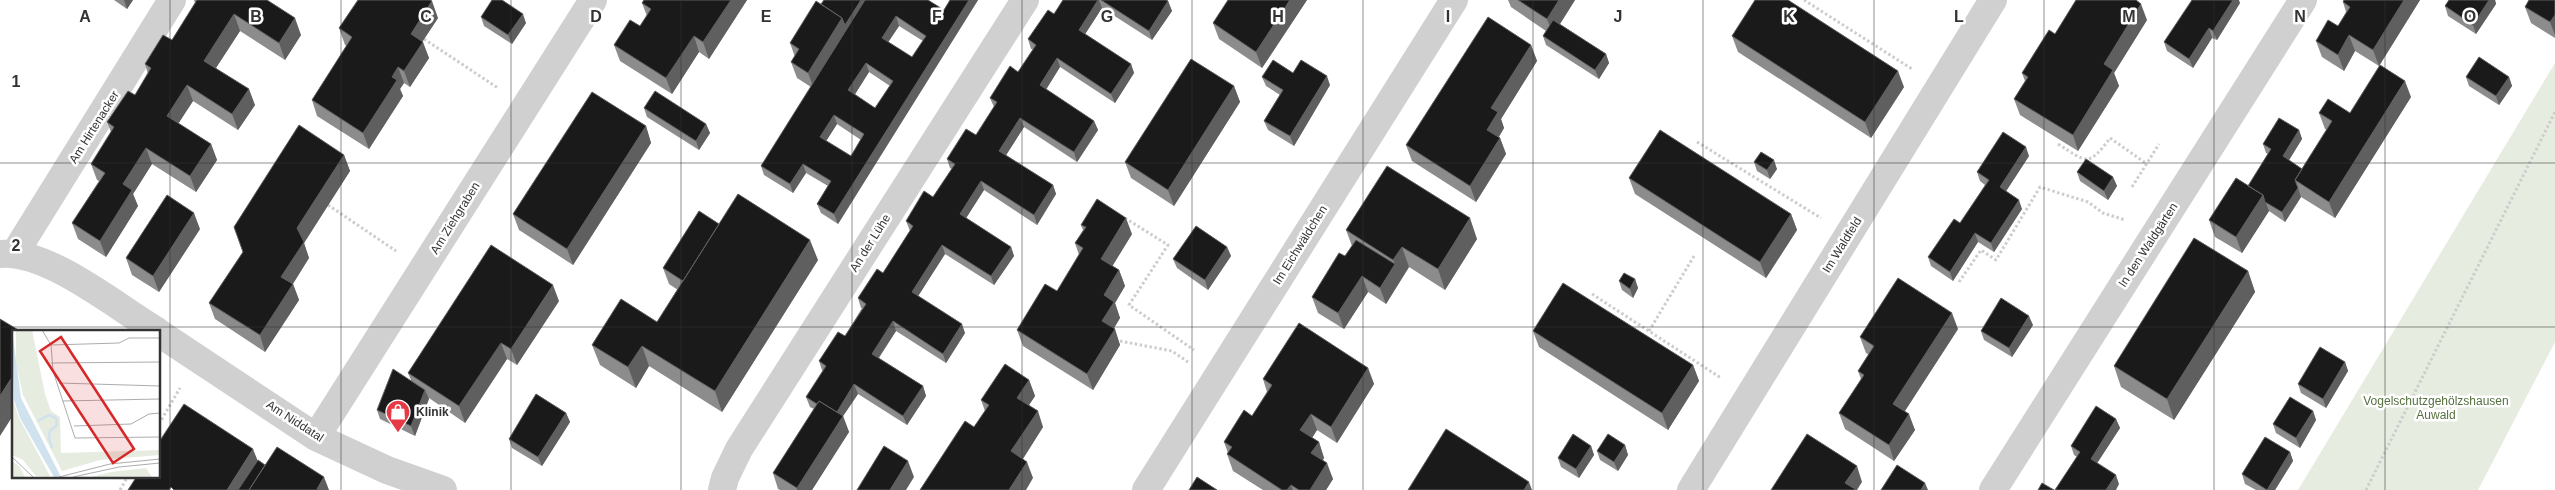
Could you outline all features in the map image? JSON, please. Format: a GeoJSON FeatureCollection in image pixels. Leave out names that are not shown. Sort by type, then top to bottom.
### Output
{"type":"FeatureCollection","features":[{"type":"Feature","properties":{"kind":"street","name":"Am Hirtenacker"},"geometry":{"type":"LineString","coordinates":[[7,254],[172,0]]}},
{"type":"Feature","properties":{"kind":"street","name":"Am Ziehgraben"},"geometry":{"type":"LineString","coordinates":[[316,437],[592,0]]}},
{"type":"Feature","properties":{"kind":"street","name":"An der Lühe"},"geometry":{"type":"LineString","coordinates":[[722,490],[725,478],[739,449],[1025,0]]}},
{"type":"Feature","properties":{"kind":"street","name":"Im Eichwäldchen"},"geometry":{"type":"LineString","coordinates":[[1146,490],[1454,0]]}},
{"type":"Feature","properties":{"kind":"street","name":"Im Waldfeld"},"geometry":{"type":"LineString","coordinates":[[1691,490],[1993,0]]}},
{"type":"Feature","properties":{"kind":"street","name":"In den Waldgärten"},"geometry":{"type":"LineString","coordinates":[[1993,490],[2303,0]]}},
{"type":"Feature","properties":{"kind":"street","name":"Am Niddatal"},"geometry":{"type":"LineString","coordinates":[[7,254],[48,263],[155,330]]}},
{"type":"Feature","properties":{"kind":"street","name":"Am Niddatal"},"geometry":{"type":"LineString","coordinates":[[160,333],[316,437],[387,470],[443,490]]}},
{"type":"Feature","properties":{"kind":"path"},"geometry":{"type":"LineString","coordinates":[[1804,0],[1939,87]]}},
{"type":"Feature","properties":{"kind":"path"},"geometry":{"type":"LineString","coordinates":[[424,39],[504,91]]}},
{"type":"Feature","properties":{"kind":"path"},"geometry":{"type":"LineString","coordinates":[[2366,490],[2555,112]]}},
{"type":"Feature","properties":{"kind":"path"},"geometry":{"type":"LineString","coordinates":[[2058,144],[2083,159],[2089,159],[2096,156],[2110,138],[2147,164]]}},
{"type":"Feature","properties":{"kind":"path"},"geometry":{"type":"LineString","coordinates":[[1697,142],[1848,236]]}},
{"type":"Feature","properties":{"kind":"path"},"geometry":{"type":"LineString","coordinates":[[2132,187],[2159,144]]}},
{"type":"Feature","properties":{"kind":"path"},"geometry":{"type":"LineString","coordinates":[[1959,282],[1981,250],[1996,260],[2040,188],[2088,202],[2103,213],[2130,222]]}},
{"type":"Feature","properties":{"kind":"path"},"geometry":{"type":"LineString","coordinates":[[328,205],[402,255]]}},
{"type":"Feature","properties":{"kind":"path"},"geometry":{"type":"LineString","coordinates":[[1120,215],[1168,245],[1129,305],[1202,356]]}},
{"type":"Feature","properties":{"kind":"path"},"geometry":{"type":"LineString","coordinates":[[1649,331],[1694,256]]}},
{"type":"Feature","properties":{"kind":"path"},"geometry":{"type":"LineString","coordinates":[[1592,294],[1749,396]]}},
{"type":"Feature","properties":{"kind":"path"},"geometry":{"type":"LineString","coordinates":[[1120,341],[1172,351],[1196,367]]}},
{"type":"Feature","properties":{"kind":"path"},"geometry":{"type":"LineString","coordinates":[[160,422],[198,357]]}},
{"type":"Feature","properties":{"kind":"path"},"geometry":{"type":"LineString","coordinates":[[120,490],[127,478]]}},
{"type":"Feature","properties":{"kind":"green space","name":"Vogelschutzgehölzshausen Auwald"},"geometry":{"type":"Polygon","coordinates":[[[2555,63],[2555,342],[2478,490],[2298,490],[2555,63]]]}},
{"type":"Feature","properties":{"kind":"building"},"geometry":{"type":"Polygon","coordinates":[[[197,0],[267,0],[295,18],[279,43],[234,14],[204,61],[249,89],[232,114],[187,85],[167,116],[211,144],[190,176],[146,148],[123,184],[132,190],[100,241],[72,223],[105,173],[91,164],[114,127],[107,122],[128,91],[135,95],[151,68],[145,64],[163,35],[172,40],[197,0]]]}},
{"type":"Feature","properties":{"kind":"building"},"geometry":{"type":"Polygon","coordinates":[[[358,0],[432,1],[411,34],[423,42],[404,71],[398,67],[392,77],[397,80],[363,133],[312,100],[352,37],[339,28],[358,0]]]}},
{"type":"Feature","properties":{"kind":"building"},"geometry":{"type":"Polygon","coordinates":[[[492,0],[502,0],[523,14],[508,35],[481,17],[492,0]]]}},
{"type":"Feature","properties":{"kind":"building"},"geometry":{"type":"Polygon","coordinates":[[[644,0],[731,0],[703,42],[694,36],[666,78],[614,45],[630,20],[640,26],[651,9],[642,3],[644,0]]]}},
{"type":"Feature","properties":{"kind":"building"},"geometry":{"type":"Polygon","coordinates":[[[824,0],[861,0],[845,25],[842,18],[821,4],[824,0]]]}},
{"type":"Feature","properties":{"kind":"building"},"geometry":{"type":"Polygon","coordinates":[[[865,0],[928,0],[944,10],[950,0],[969,0],[834,214],[817,204],[831,181],[803,164],[790,184],[761,166],[865,0]],[[896,16],[882,38],[912,57],[926,36],[896,16]],[[866,63],[848,90],[875,108],[893,81],[866,63]],[[834,115],[820,137],[851,156],[864,134],[834,115]]]}},
{"type":"Feature","properties":{"kind":"building"},"geometry":{"type":"Polygon","coordinates":[[[1063,0],[1098,0],[1079,30],[1131,64],[1111,94],[1057,58],[1040,85],[1094,121],[1074,152],[1020,118],[999,151],[1053,185],[1034,215],[981,181],[960,214],[1011,247],[991,276],[942,245],[912,292],[962,324],[943,354],[893,321],[872,354],[923,386],[903,416],[854,384],[837,412],[819,401],[817,404],[806,397],[826,366],[819,361],[838,332],[845,336],[866,304],[858,298],[877,269],[883,273],[913,226],[906,221],[924,191],[933,197],[955,164],[947,159],[966,129],[976,135],[997,102],[990,98],[1010,66],[1018,72],[1036,45],[1028,39],[1048,10],[1054,14],[1063,0]]]}},
{"type":"Feature","properties":{"kind":"building"},"geometry":{"type":"Polygon","coordinates":[[[1101,0],[1166,0],[1168,1],[1149,31],[1101,0]]]}},
{"type":"Feature","properties":{"kind":"building"},"geometry":{"type":"Polygon","coordinates":[[[1228,0],[1290,0],[1256,52],[1213,23],[1228,0]]]}},
{"type":"Feature","properties":{"kind":"building"},"geometry":{"type":"Polygon","coordinates":[[[1518,0],[1559,0],[1547,19],[1518,0]]]}},
{"type":"Feature","properties":{"kind":"building"},"geometry":{"type":"Polygon","coordinates":[[[1755,0],[1788,0],[1898,71],[1865,122],[1732,36],[1755,0]]]}},
{"type":"Feature","properties":{"kind":"building"},"geometry":{"type":"Polygon","coordinates":[[[2076,0],[2136,0],[2141,4],[2104,64],[2113,70],[2073,135],[2014,99],[2028,77],[2022,73],[2049,30],[2055,34],[2076,0]]]}},
{"type":"Feature","properties":{"kind":"building"},"geometry":{"type":"Polygon","coordinates":[[[2192,0],[2233,0],[2213,31],[2209,28],[2189,59],[2164,42],[2192,0]]]}},
{"type":"Feature","properties":{"kind":"building"},"geometry":{"type":"Polygon","coordinates":[[[2344,0],[2404,0],[2373,50],[2349,35],[2338,55],[2316,41],[2328,20],[2338,26],[2350,7],[2343,2],[2344,0]]]}},
{"type":"Feature","properties":{"kind":"building"},"geometry":{"type":"Polygon","coordinates":[[[2449,0],[2489,0],[2473,25],[2445,6],[2449,0]]]}},
{"type":"Feature","properties":{"kind":"building"},"geometry":{"type":"Polygon","coordinates":[[[2529,0],[2555,0],[2555,15],[2550,22],[2525,7],[2529,0]]]}},
{"type":"Feature","properties":{"kind":"building"},"geometry":{"type":"Polygon","coordinates":[[[816,1],[842,18],[808,73],[791,62],[799,49],[790,43],[816,1]]]}},
{"type":"Feature","properties":{"kind":"building"},"geometry":{"type":"Polygon","coordinates":[[[1488,17],[1531,45],[1491,108],[1498,112],[1487,130],[1500,138],[1470,186],[1406,145],[1488,17]]]}},
{"type":"Feature","properties":{"kind":"building"},"geometry":{"type":"Polygon","coordinates":[[[1553,20],[1606,54],[1595,70],[1543,36],[1553,20]]]}},
{"type":"Feature","properties":{"kind":"building"},"geometry":{"type":"Polygon","coordinates":[[[2479,57],[2509,77],[2496,96],[2466,77],[2479,57]]]}},
{"type":"Feature","properties":{"kind":"building"},"geometry":{"type":"Polygon","coordinates":[[[1191,59],[1234,86],[1168,190],[1125,162],[1191,59]]]}},
{"type":"Feature","properties":{"kind":"building"},"geometry":{"type":"Polygon","coordinates":[[[1273,60],[1293,73],[1301,60],[1327,76],[1290,136],[1264,121],[1283,90],[1262,77],[1273,60]]]}},
{"type":"Feature","properties":{"kind":"building"},"geometry":{"type":"Polygon","coordinates":[[[2380,65],[2405,81],[2329,202],[2295,180],[2332,121],[2319,113],[2328,99],[2350,113],[2380,65]]]}},
{"type":"Feature","properties":{"kind":"building"},"geometry":{"type":"Polygon","coordinates":[[[655,91],[706,124],[696,141],[644,108],[655,91]]]}},
{"type":"Feature","properties":{"kind":"building"},"geometry":{"type":"Polygon","coordinates":[[[592,92],[646,126],[567,249],[513,214],[592,92]]]}},
{"type":"Feature","properties":{"kind":"building"},"geometry":{"type":"Polygon","coordinates":[[[2279,118],[2299,130],[2283,156],[2302,169],[2295,180],[2298,188],[2282,212],[2265,202],[2263,195],[2248,186],[2271,149],[2263,144],[2279,118]]]}},
{"type":"Feature","properties":{"kind":"building"},"geometry":{"type":"Polygon","coordinates":[[[299,125],[344,155],[297,228],[304,242],[281,277],[293,284],[260,335],[209,303],[243,252],[234,227],[299,125]]]}},
{"type":"Feature","properties":{"kind":"building"},"geometry":{"type":"Polygon","coordinates":[[[1660,130],[1791,214],[1760,262],[1629,178],[1660,130]]]}},
{"type":"Feature","properties":{"kind":"building"},"geometry":{"type":"Polygon","coordinates":[[[2003,132],[2026,147],[2000,187],[2019,200],[1991,243],[1975,233],[1950,272],[1928,257],[1954,219],[1960,223],[1989,180],[1977,172],[2003,132]]]}},
{"type":"Feature","properties":{"kind":"building"},"geometry":{"type":"Polygon","coordinates":[[[1761,152],[1774,160],[1767,170],[1754,162],[1761,152]]]}},
{"type":"Feature","properties":{"kind":"building"},"geometry":{"type":"Polygon","coordinates":[[[2086,159],[2113,177],[2104,191],[2077,172],[2086,159]]]}},
{"type":"Feature","properties":{"kind":"building"},"geometry":{"type":"Polygon","coordinates":[[[1387,166],[1470,218],[1438,269],[1402,247],[1393,260],[1346,230],[1387,166]]]}},
{"type":"Feature","properties":{"kind":"building"},"geometry":{"type":"Polygon","coordinates":[[[2236,178],[2263,195],[2236,237],[2209,220],[2236,178]]]}},
{"type":"Feature","properties":{"kind":"building"},"geometry":{"type":"Polygon","coordinates":[[[738,194],[810,240],[715,391],[642,346],[628,367],[592,345],[621,299],[657,322],[738,194]]]}},
{"type":"Feature","properties":{"kind":"building"},"geometry":{"type":"Polygon","coordinates":[[[167,195],[194,213],[153,276],[126,258],[167,195]]]}},
{"type":"Feature","properties":{"kind":"building"},"geometry":{"type":"Polygon","coordinates":[[[1097,199],[1126,218],[1101,259],[1119,270],[1104,295],[1114,302],[1102,321],[1115,329],[1087,374],[1017,330],[1045,284],[1057,291],[1083,248],[1075,243],[1086,227],[1081,225],[1097,199]]]}},
{"type":"Feature","properties":{"kind":"building"},"geometry":{"type":"Polygon","coordinates":[[[699,211],[719,224],[683,281],[663,268],[699,211]]]}},
{"type":"Feature","properties":{"kind":"building"},"geometry":{"type":"Polygon","coordinates":[[[1196,226],[1227,247],[1205,280],[1173,259],[1196,226]]]}},
{"type":"Feature","properties":{"kind":"building"},"geometry":{"type":"Polygon","coordinates":[[[2194,238],[2248,271],[2167,399],[2114,366],[2194,238]]]}},
{"type":"Feature","properties":{"kind":"building"},"geometry":{"type":"Polygon","coordinates":[[[1356,240],[1395,264],[1380,288],[1362,276],[1338,313],[1312,297],[1339,253],[1345,256],[1356,240]]]}},
{"type":"Feature","properties":{"kind":"building"},"geometry":{"type":"Polygon","coordinates":[[[491,245],[553,285],[511,349],[501,343],[459,406],[408,373],[491,245]]]}},
{"type":"Feature","properties":{"kind":"building"},"geometry":{"type":"Polygon","coordinates":[[[1624,273],[1635,279],[1630,289],[1619,281],[1624,273]]]}},
{"type":"Feature","properties":{"kind":"building"},"geometry":{"type":"Polygon","coordinates":[[[1898,278],[1952,313],[1893,404],[1909,414],[1889,445],[1839,413],[1864,375],[1858,371],[1874,346],[1860,337],[1898,278]]]}},
{"type":"Feature","properties":{"kind":"building"},"geometry":{"type":"Polygon","coordinates":[[[1563,283],[1693,365],[1662,413],[1533,331],[1563,283]]]}},
{"type":"Feature","properties":{"kind":"building"},"geometry":{"type":"Polygon","coordinates":[[[2001,298],[2029,316],[2009,348],[1981,331],[2001,298]]]}},
{"type":"Feature","properties":{"kind":"building"},"geometry":{"type":"Polygon","coordinates":[[[0,319],[18,330],[12,330],[12,377],[0,396],[0,319]]]}},
{"type":"Feature","properties":{"kind":"building"},"geometry":{"type":"Polygon","coordinates":[[[1299,323],[1368,368],[1331,427],[1311,414],[1300,430],[1319,442],[1311,453],[1327,463],[1310,490],[1299,490],[1291,485],[1287,490],[1282,490],[1227,454],[1232,447],[1224,442],[1244,410],[1252,416],[1272,385],[1263,379],[1299,323]]]}},
{"type":"Feature","properties":{"kind":"building"},"geometry":{"type":"Polygon","coordinates":[[[2320,347],[2345,362],[2323,399],[2298,384],[2320,347]]]}},
{"type":"Feature","properties":{"kind":"building"},"geometry":{"type":"Polygon","coordinates":[[[1005,364],[1029,380],[1017,398],[1038,411],[1011,451],[1027,462],[1009,490],[920,490],[965,421],[974,427],[989,405],[981,400],[1005,364]]]}},
{"type":"Feature","properties":{"kind":"building"},"geometry":{"type":"Polygon","coordinates":[[[393,369],[425,390],[411,426],[377,410],[393,369]]]}},
{"type":"Feature","properties":{"kind":"building"},"geometry":{"type":"Polygon","coordinates":[[[536,394],[566,413],[538,457],[509,439],[536,394]]]}},
{"type":"Feature","properties":{"kind":"building"},"geometry":{"type":"Polygon","coordinates":[[[2290,397],[2313,411],[2296,438],[2273,424],[2290,397]]]}},
{"type":"Feature","properties":{"kind":"building"},"geometry":{"type":"Polygon","coordinates":[[[819,401],[843,416],[797,488],[773,473],[819,401]]]}},
{"type":"Feature","properties":{"kind":"building"},"geometry":{"type":"Polygon","coordinates":[[[184,404],[253,449],[227,490],[174,490],[171,487],[169,490],[128,490],[136,478],[160,478],[160,440],[184,404]]]}},
{"type":"Feature","properties":{"kind":"building"},"geometry":{"type":"Polygon","coordinates":[[[2096,406],[2116,419],[2091,459],[2116,475],[2106,490],[2055,490],[2080,452],[2071,446],[2096,406]]]}},
{"type":"Feature","properties":{"kind":"building"},"geometry":{"type":"Polygon","coordinates":[[[1446,429],[1529,482],[1524,490],[1408,490],[1446,429]]]}},
{"type":"Feature","properties":{"kind":"building"},"geometry":{"type":"Polygon","coordinates":[[[1573,434],[1591,446],[1576,469],[1558,458],[1573,434]]]}},
{"type":"Feature","properties":{"kind":"building"},"geometry":{"type":"Polygon","coordinates":[[[1608,434],[1625,445],[1614,462],[1597,451],[1608,434]]]}},
{"type":"Feature","properties":{"kind":"building"},"geometry":{"type":"Polygon","coordinates":[[[1807,434],[1857,466],[1845,483],[1854,490],[1771,490],[1807,434]]]}},
{"type":"Feature","properties":{"kind":"building"},"geometry":{"type":"Polygon","coordinates":[[[2265,437],[2290,452],[2267,490],[2242,474],[2265,437]]]}},
{"type":"Feature","properties":{"kind":"building"},"geometry":{"type":"Polygon","coordinates":[[[884,446],[908,461],[890,490],[857,490],[884,446]]]}},
{"type":"Feature","properties":{"kind":"building"},"geometry":{"type":"Polygon","coordinates":[[[277,447],[324,477],[317,489],[319,490],[249,490],[277,447]]]}},
{"type":"Feature","properties":{"kind":"building"},"geometry":{"type":"Polygon","coordinates":[[[258,460],[265,465],[249,490],[238,490],[258,460]]]}},
{"type":"Feature","properties":{"kind":"building"},"geometry":{"type":"Polygon","coordinates":[[[1897,465],[1925,483],[1921,490],[1881,490],[1897,465]]]}},
{"type":"Feature","properties":{"kind":"building"},"geometry":{"type":"Polygon","coordinates":[[[1197,477],[1217,490],[1189,490],[1197,477]]]}},
{"type":"Feature","properties":{"kind":"building"},"geometry":{"type":"Polygon","coordinates":[[[2042,483],[2054,490],[2038,490],[2042,483]]]}},
{"type":"Feature","properties":{"kind":"place","name":"Klinik"},"geometry":{"type":"Point","coordinates":[398,433]}}]}
